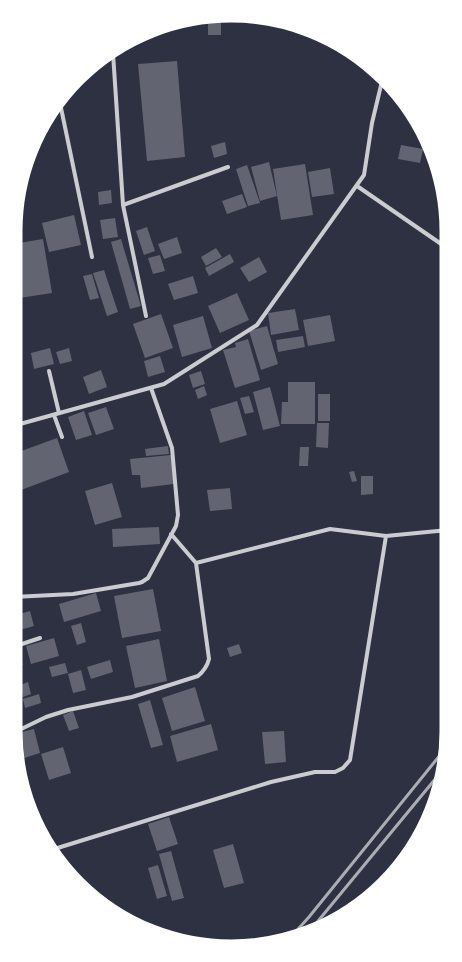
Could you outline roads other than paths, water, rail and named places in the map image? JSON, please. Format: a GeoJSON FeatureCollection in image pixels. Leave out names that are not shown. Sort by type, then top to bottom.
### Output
{"type":"FeatureCollection","features":[{"type":"Feature","properties":{"kind":"street"},"geometry":{"type":"LineString","coordinates":[[113,57],[123,205],[146,316]]}},
{"type":"Feature","properties":{"kind":"street"},"geometry":{"type":"LineString","coordinates":[[20,424],[164,384],[257,325],[364,175],[372,123],[381,83]]}},
{"type":"Feature","properties":{"kind":"street"},"geometry":{"type":"LineString","coordinates":[[61,107],[92,257]]}},
{"type":"Feature","properties":{"kind":"street"},"geometry":{"type":"LineString","coordinates":[[123,205],[228,167]]}},
{"type":"Feature","properties":{"kind":"street"},"geometry":{"type":"LineString","coordinates":[[357,186],[442,245]]}},
{"type":"Feature","properties":{"kind":"street"},"geometry":{"type":"LineString","coordinates":[[50,371],[56,414],[62,437]]}},
{"type":"Feature","properties":{"kind":"street"},"geometry":{"type":"LineString","coordinates":[[20,597],[73,594],[142,582],[148,578],[171,534],[178,515],[172,448],[152,388]]}},
{"type":"Feature","properties":{"kind":"street"},"geometry":{"type":"LineString","coordinates":[[196,563],[330,529],[386,536],[442,531]]}},
{"type":"Feature","properties":{"kind":"street"},"geometry":{"type":"LineString","coordinates":[[20,730],[46,717],[68,710],[132,697],[198,676],[203,673],[209,659],[196,563],[171,534]]}},
{"type":"Feature","properties":{"kind":"street"},"geometry":{"type":"LineString","coordinates":[[56,848],[271,782],[315,772],[335,772],[343,768],[350,760],[386,536]]}},
{"type":"Feature","properties":{"kind":"street"},"geometry":{"type":"LineString","coordinates":[[20,645],[40,638]]}},
{"type":"Feature","properties":{"kind":"railway"},"geometry":{"type":"LineString","coordinates":[[295,932],[441,754]]}},
{"type":"Feature","properties":{"kind":"railway"},"geometry":{"type":"LineString","coordinates":[[315,924],[437,777]]}}]}
